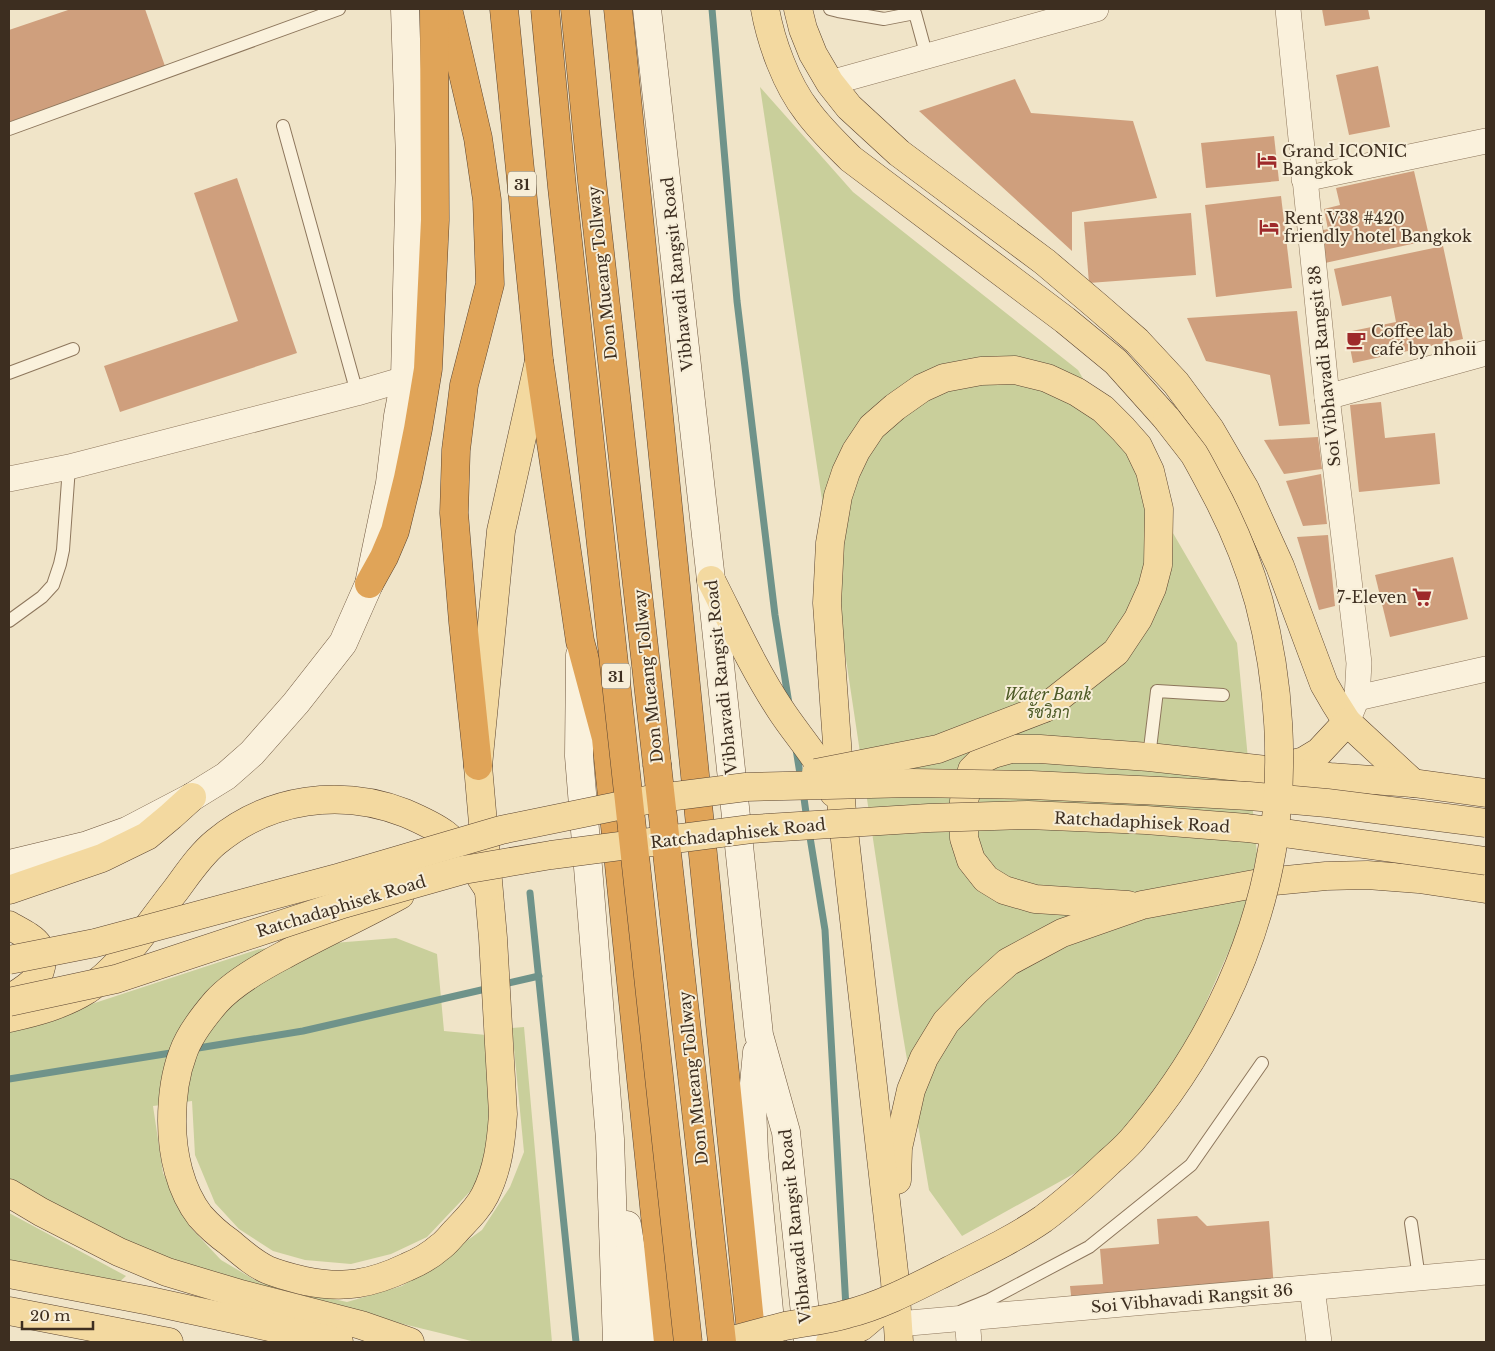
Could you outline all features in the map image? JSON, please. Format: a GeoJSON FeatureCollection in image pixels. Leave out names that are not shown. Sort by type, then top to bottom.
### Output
{"type":"FeatureCollection","features":[{"type":"Feature","properties":{"kind":"highway"},"geometry":{"type":"LineString","coordinates":[[369,584],[384,558],[394,531],[408,478],[428,369],[435,220],[434,9]]}},
{"type":"Feature","properties":{"kind":"highway"},"geometry":{"type":"LineString","coordinates":[[448,9],[478,138],[487,200],[490,284],[464,385],[456,450],[454,513],[478,766]]}},
{"type":"Feature","properties":{"kind":"highway","name":"31"},"geometry":{"type":"LineString","coordinates":[[504,9],[539,360],[580,641],[606,738],[668,1342]]}},
{"type":"Feature","properties":{"kind":"highway","name":"Don Mueang Tollway"},"geometry":{"type":"LineString","coordinates":[[545,9],[563,197],[688,1342]]}},
{"type":"Feature","properties":{"kind":"highway","name":"Don Mueang Tollway"},"geometry":{"type":"LineString","coordinates":[[575,9],[593,191],[723,1342]]}},
{"type":"Feature","properties":{"kind":"highway","name":"Vibhavadi Rangsit Road"},"geometry":{"type":"LineString","coordinates":[[618,9],[752,1342]]}},
{"type":"Feature","properties":{"kind":"main road"},"geometry":{"type":"LineString","coordinates":[[9,864],[96,842],[127,831],[192,797],[226,776],[252,753],[296,703],[343,643],[369,584],[390,483],[398,416],[405,379],[410,160],[405,9]]}},
{"type":"Feature","properties":{"kind":"main road","name":"Vibhavadi Rangsit Road"},"geometry":{"type":"LineString","coordinates":[[647,9],[711,580],[759,1036],[786,1132],[808,1342]]}},
{"type":"Feature","properties":{"kind":"main road"},"geometry":{"type":"LineString","coordinates":[[765,9],[787,79],[805,110],[823,131],[851,159],[1066,320],[1116,362],[1167,419],[1194,455],[1222,506],[1240,545],[1257,594],[1267,635],[1275,682],[1278,715],[1278,792],[1272,850],[1260,904],[1222,1002],[1196,1052],[1161,1103],[1130,1142],[1082,1188],[1041,1220],[897,1311],[830,1342]]}},
{"type":"Feature","properties":{"kind":"main road"},"geometry":{"type":"LineString","coordinates":[[798,9],[803,29],[813,54],[830,83],[848,107],[899,152],[1045,262],[1137,341],[1176,383],[1210,429],[1245,490],[1280,566],[1324,684],[1352,710],[1413,783]]}},
{"type":"Feature","properties":{"kind":"main road"},"geometry":{"type":"LineString","coordinates":[[432,877],[252,972],[218,1000],[200,1022],[183,1052],[176,1079],[172,1108],[172,1133],[184,1188],[200,1216],[248,1258],[266,1270],[289,1278],[343,1286],[370,1282],[398,1271],[424,1259],[440,1247],[472,1213],[485,1196],[497,1165],[502,1140],[503,1114],[490,890],[478,766],[502,531],[539,360]]}},
{"type":"Feature","properties":{"kind":"main road"},"geometry":{"type":"LineString","coordinates":[[746,787],[938,749],[1045,708],[1116,652],[1138,619],[1152,588],[1158,565],[1159,509],[1150,471],[1138,446],[1123,429],[1102,409],[1077,392],[1047,378],[1015,370],[981,371],[944,378],[922,388],[895,407],[872,428],[856,451],[838,496],[830,543],[827,603],[842,813],[897,1311]]}},
{"type":"Feature","properties":{"kind":"main road"},"geometry":{"type":"LineString","coordinates":[[711,580],[758,675],[781,712],[817,759],[832,787],[842,813]]}},
{"type":"Feature","properties":{"kind":"main road","name":"31"},"geometry":{"type":"LineString","coordinates":[[580,641],[579,756],[610,1139],[617,1342]]}},
{"type":"Feature","properties":{"kind":"main road"},"geometry":{"type":"LineString","coordinates":[[1266,770],[1290,766],[1304,761],[1319,752],[1352,710]]}},
{"type":"Feature","properties":{"kind":"main road"},"geometry":{"type":"LineString","coordinates":[[1142,906],[1035,899],[1004,890],[986,879],[971,860],[964,838],[964,801],[972,770],[983,759],[993,754],[1012,749],[1040,749],[1149,757],[1330,778],[1413,783],[1486,793]]}},
{"type":"Feature","properties":{"kind":"main road","name":"Ratchadaphisek Road"},"geometry":{"type":"LineString","coordinates":[[9,960],[95,943],[502,830],[652,799],[746,787],[913,783],[1031,785],[1160,791],[1327,803],[1486,823]]}},
{"type":"Feature","properties":{"kind":"main road"},"geometry":{"type":"LineString","coordinates":[[9,890],[102,858],[148,836],[192,797]]}},
{"type":"Feature","properties":{"kind":"main road"},"geometry":{"type":"LineString","coordinates":[[9,1018],[45,1009],[87,990],[108,973],[125,955],[198,861],[215,843],[239,824],[262,813],[293,804],[326,799],[359,801],[391,808],[419,819],[446,834],[465,854],[490,890]]}},
{"type":"Feature","properties":{"kind":"main road","name":"Ratchadaphisek Road"},"geometry":{"type":"LineString","coordinates":[[9,1000],[116,979],[259,931],[432,877],[551,855],[751,829],[929,818],[1028,815],[1146,820],[1247,828],[1486,861]]}},
{"type":"Feature","properties":{"kind":"main road"},"geometry":{"type":"LineString","coordinates":[[897,1311],[898,1148],[911,1090],[924,1058],[946,1022],[1008,962],[1062,933],[1142,906],[1265,882],[1326,876],[1367,875],[1419,879],[1486,889]]}},
{"type":"Feature","properties":{"kind":"main road"},"geometry":{"type":"LineString","coordinates":[[9,926],[25,934],[38,945],[42,965],[39,975],[33,982],[9,1000]]}},
{"type":"Feature","properties":{"kind":"main road"},"geometry":{"type":"LineString","coordinates":[[759,1036],[752,1105],[755,1164],[772,1342]]}},
{"type":"Feature","properties":{"kind":"main road"},"geometry":{"type":"LineString","coordinates":[[610,1139],[637,1286],[644,1342]]}},
{"type":"Feature","properties":{"kind":"main road"},"geometry":{"type":"LineString","coordinates":[[9,1193],[67,1226],[119,1252],[167,1272],[237,1293],[361,1325],[410,1342]]}},
{"type":"Feature","properties":{"kind":"main road"},"geometry":{"type":"LineString","coordinates":[[9,1274],[150,1301],[338,1342]]}},
{"type":"Feature","properties":{"kind":"main road"},"geometry":{"type":"LineString","coordinates":[[9,1311],[169,1342]]}},
{"type":"Feature","properties":{"kind":"main road"},"geometry":{"type":"LineString","coordinates":[[723,1342],[782,1327],[847,1314],[897,1311]]}},
{"type":"Feature","properties":{"kind":"main road"},"geometry":{"type":"LineString","coordinates":[[9,1329],[72,1342]]}},
{"type":"Feature","properties":{"kind":"street"},"geometry":{"type":"LineString","coordinates":[[830,83],[1096,9]]}},
{"type":"Feature","properties":{"kind":"street","name":"Soi Vibhavadi Rangsit 38"},"geometry":{"type":"LineString","coordinates":[[1288,9],[1327,397],[1359,662],[1352,710]]}},
{"type":"Feature","properties":{"kind":"street"},"geometry":{"type":"LineString","coordinates":[[1304,179],[1486,141]]}},
{"type":"Feature","properties":{"kind":"street"},"geometry":{"type":"LineString","coordinates":[[1327,397],[1486,353]]}},
{"type":"Feature","properties":{"kind":"street"},"geometry":{"type":"LineString","coordinates":[[9,479],[69,467],[405,379]]}},
{"type":"Feature","properties":{"kind":"street"},"geometry":{"type":"LineString","coordinates":[[1352,710],[1486,669]]}},
{"type":"Feature","properties":{"kind":"street","name":"Soi Vibhavadi Rangsit 36"},"geometry":{"type":"LineString","coordinates":[[897,1311],[942,1320],[1486,1272]]}},
{"type":"Feature","properties":{"kind":"street"},"geometry":{"type":"LineString","coordinates":[[1312,1288],[1319,1342]]}},
{"type":"Feature","properties":{"kind":"street"},"geometry":{"type":"LineString","coordinates":[[967,1318],[969,1342]]}},
{"type":"Feature","properties":{"kind":"lane"},"geometry":{"type":"LineString","coordinates":[[9,129],[339,9]]}},
{"type":"Feature","properties":{"kind":"lane"},"geometry":{"type":"LineString","coordinates":[[830,9],[884,19],[915,14],[927,56]]}},
{"type":"Feature","properties":{"kind":"lane"},"geometry":{"type":"LineString","coordinates":[[283,126],[357,393]]}},
{"type":"Feature","properties":{"kind":"lane"},"geometry":{"type":"LineString","coordinates":[[9,373],[73,349]]}},
{"type":"Feature","properties":{"kind":"lane"},"geometry":{"type":"LineString","coordinates":[[9,621],[42,597],[53,586],[63,550],[69,467]]}},
{"type":"Feature","properties":{"kind":"lane"},"geometry":{"type":"LineString","coordinates":[[1149,757],[1157,691],[1223,694]]}},
{"type":"Feature","properties":{"kind":"lane"},"geometry":{"type":"LineString","coordinates":[[942,1320],[989,1300],[1089,1247],[1191,1165],[1262,1063]]}},
{"type":"Feature","properties":{"kind":"lane"},"geometry":{"type":"LineString","coordinates":[[1411,1223],[1419,1278]]}},
{"type":"Feature","properties":{"kind":"green space","name":"Water Bank รัชวิภา"},"geometry":{"type":"Polygon","coordinates":[[[760,87],[853,192],[1078,370],[1237,643],[1257,854],[1240,926],[1174,1074],[1104,1157],[962,1236],[929,1190],[899,1012],[760,87]]]}},
{"type":"Feature","properties":{"kind":"green space"},"geometry":{"type":"Polygon","coordinates":[[[396,938],[437,954],[444,1031],[486,1035],[493,1118],[478,1183],[427,1237],[391,1254],[351,1264],[305,1260],[273,1251],[239,1229],[215,1203],[195,1155],[192,1101],[153,1106],[163,1173],[190,1227],[221,1260],[260,1283],[347,1302],[402,1286],[482,1230],[510,1187],[524,1152],[512,1028],[524,1027],[552,1342],[475,1342],[259,1289],[116,1242],[9,1182],[9,1028],[40,1021],[259,949],[396,938]]]}},
{"type":"Feature","properties":{"kind":"green space"},"geometry":{"type":"Polygon","coordinates":[[[9,1213],[126,1276],[117,1284],[9,1263],[9,1213]]]}},
{"type":"Feature","properties":{"kind":"building"},"geometry":{"type":"Polygon","coordinates":[[[71,9],[145,9],[166,69],[9,122],[9,30],[71,9]]]}},
{"type":"Feature","properties":{"kind":"building"},"geometry":{"type":"Polygon","coordinates":[[[1322,9],[1368,9],[1370,19],[1325,26],[1322,9]]]}},
{"type":"Feature","properties":{"kind":"building"},"geometry":{"type":"Polygon","coordinates":[[[1378,66],[1390,127],[1349,135],[1336,75],[1378,66]]]}},
{"type":"Feature","properties":{"kind":"building"},"geometry":{"type":"Polygon","coordinates":[[[1015,79],[1031,113],[1133,121],[1157,198],[1072,212],[1072,251],[919,111],[1015,79]]]}},
{"type":"Feature","properties":{"kind":"building"},"geometry":{"type":"Polygon","coordinates":[[[1274,136],[1279,181],[1206,188],[1201,143],[1274,136]]]}},
{"type":"Feature","properties":{"kind":"building"},"geometry":{"type":"Polygon","coordinates":[[[1414,171],[1430,240],[1325,263],[1318,231],[1328,229],[1324,209],[1340,205],[1336,188],[1414,171]]]}},
{"type":"Feature","properties":{"kind":"building"},"geometry":{"type":"Polygon","coordinates":[[[237,178],[297,353],[120,412],[104,366],[238,321],[194,193],[237,178]]]}},
{"type":"Feature","properties":{"kind":"building"},"geometry":{"type":"Polygon","coordinates":[[[1281,196],[1292,288],[1216,297],[1205,205],[1281,196]]]}},
{"type":"Feature","properties":{"kind":"building"},"geometry":{"type":"Polygon","coordinates":[[[1191,213],[1196,275],[1089,283],[1084,222],[1191,213]]]}},
{"type":"Feature","properties":{"kind":"building"},"geometry":{"type":"Polygon","coordinates":[[[1443,246],[1463,339],[1353,363],[1347,332],[1396,322],[1391,296],[1342,306],[1334,269],[1443,246]]]}},
{"type":"Feature","properties":{"kind":"building"},"geometry":{"type":"Polygon","coordinates":[[[1297,311],[1310,424],[1279,426],[1270,375],[1206,361],[1187,318],[1297,311]]]}},
{"type":"Feature","properties":{"kind":"building"},"geometry":{"type":"Polygon","coordinates":[[[1381,402],[1385,438],[1435,433],[1440,484],[1359,492],[1350,405],[1381,402]]]}},
{"type":"Feature","properties":{"kind":"building"},"geometry":{"type":"Polygon","coordinates":[[[1318,437],[1322,469],[1284,474],[1264,440],[1318,437]]]}},
{"type":"Feature","properties":{"kind":"building"},"geometry":{"type":"Polygon","coordinates":[[[1321,474],[1327,524],[1303,526],[1286,481],[1321,474]]]}},
{"type":"Feature","properties":{"kind":"building"},"geometry":{"type":"Polygon","coordinates":[[[1328,535],[1335,606],[1319,610],[1297,537],[1328,535]]]}},
{"type":"Feature","properties":{"kind":"building","name":"7-Eleven"},"geometry":{"type":"Polygon","coordinates":[[[1453,557],[1468,619],[1390,637],[1375,575],[1453,557]]]}},
{"type":"Feature","properties":{"kind":"building"},"geometry":{"type":"Polygon","coordinates":[[[1197,1216],[1207,1226],[1269,1221],[1274,1289],[1072,1304],[1070,1286],[1103,1284],[1100,1249],[1159,1244],[1157,1219],[1197,1216]]]}},
{"type":"Feature","properties":{"kind":"waterway"},"geometry":{"type":"LineString","coordinates":[[712,9],[737,301],[775,615],[789,704]]}},
{"type":"Feature","properties":{"kind":"waterway"},"geometry":{"type":"LineString","coordinates":[[796,749],[801,780]]}},
{"type":"Feature","properties":{"kind":"waterway"},"geometry":{"type":"LineString","coordinates":[[803,791],[807,820]]}},
{"type":"Feature","properties":{"kind":"waterway"},"geometry":{"type":"LineString","coordinates":[[809,831],[825,930],[846,1308]]}},
{"type":"Feature","properties":{"kind":"waterway"},"geometry":{"type":"LineString","coordinates":[[530,893],[576,1342]]}},
{"type":"Feature","properties":{"kind":"waterway"},"geometry":{"type":"LineString","coordinates":[[500,985],[539,976]]}},
{"type":"Feature","properties":{"kind":"waterway"},"geometry":{"type":"LineString","coordinates":[[192,1049],[303,1031],[490,988]]}},
{"type":"Feature","properties":{"kind":"waterway"},"geometry":{"type":"LineString","coordinates":[[9,1079],[177,1052]]}},
{"type":"Feature","properties":{"kind":"place","name":"Grand ICONIC Bangkok"},"geometry":{"type":"Point","coordinates":[1267,160]}},
{"type":"Feature","properties":{"kind":"place","name":"Rent V38 #420 friendly hotel Bangkok"},"geometry":{"type":"Point","coordinates":[1269,227]}},
{"type":"Feature","properties":{"kind":"place","name":"Coffee lab café by nhoii"},"geometry":{"type":"Point","coordinates":[1356,340]}},
{"type":"Feature","properties":{"kind":"place","name":"7-Eleven"},"geometry":{"type":"Point","coordinates":[1422,597]}}]}
